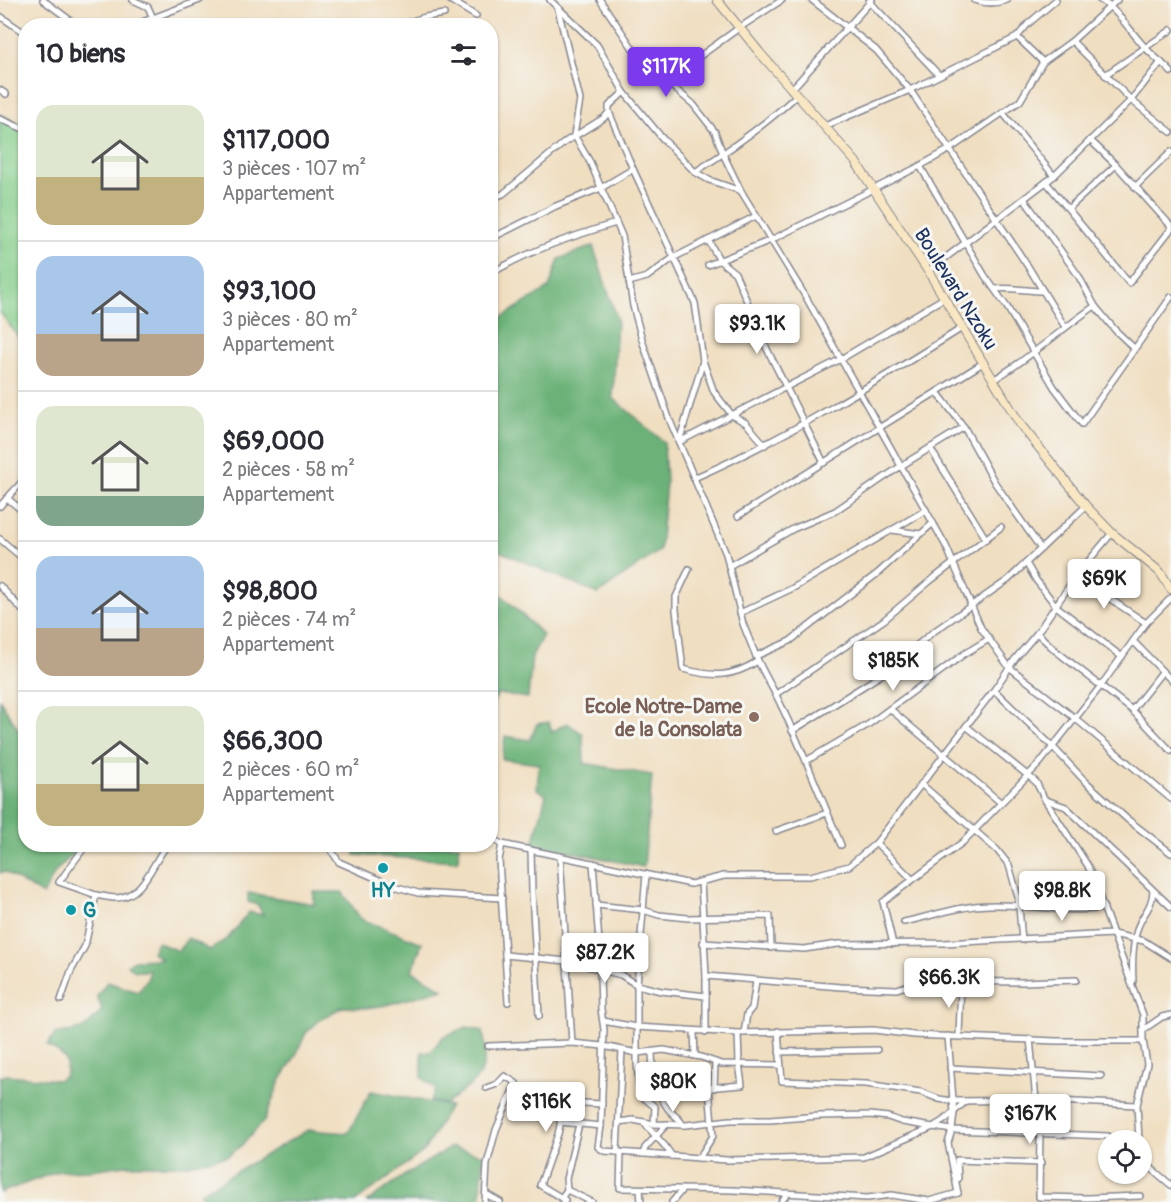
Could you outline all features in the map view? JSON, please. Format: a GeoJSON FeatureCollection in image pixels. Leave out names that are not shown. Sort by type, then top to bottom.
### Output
{"type":"FeatureCollection","features":[{"type":"Feature","properties":{"kind":"street"},"geometry":{"type":"LineString","coordinates":[[43,0],[67,18]]}},
{"type":"Feature","properties":{"kind":"street"},"geometry":{"type":"LineString","coordinates":[[133,0],[148,7],[153,18],[200,0]]}},
{"type":"Feature","properties":{"kind":"street"},"geometry":{"type":"LineString","coordinates":[[450,0],[476,16]]}},
{"type":"Feature","properties":{"kind":"street"},"geometry":{"type":"LineString","coordinates":[[550,0],[597,45],[624,92],[663,139],[695,172],[709,180],[741,191]]}},
{"type":"Feature","properties":{"kind":"street"},"geometry":{"type":"LineString","coordinates":[[600,0],[640,59],[693,104],[716,132],[723,154],[741,191],[807,299],[933,523],[954,564],[981,628],[1009,667],[1076,719],[1171,799]]}},
{"type":"Feature","properties":{"kind":"street","name":"Boulevard Nzoku"},"geometry":{"type":"LineString","coordinates":[[717,0],[794,93],[855,161],[928,272],[1020,424],[1086,506],[1112,533],[1160,572],[1171,589]]}},
{"type":"Feature","properties":{"kind":"street"},"geometry":{"type":"LineString","coordinates":[[689,64],[782,0]]}},
{"type":"Feature","properties":{"kind":"street"},"geometry":{"type":"LineString","coordinates":[[812,0],[876,50],[910,90],[1065,327]]}},
{"type":"Feature","properties":{"kind":"street"},"geometry":{"type":"LineString","coordinates":[[974,0],[982,3],[998,3],[1006,0]]}},
{"type":"Feature","properties":{"kind":"street"},"geometry":{"type":"LineString","coordinates":[[825,126],[910,90],[1017,37],[1028,24],[1056,0]]}},
{"type":"Feature","properties":{"kind":"street"},"geometry":{"type":"LineString","coordinates":[[1100,0],[1111,6],[1145,48],[1171,72]]}},
{"type":"Feature","properties":{"kind":"street"},"geometry":{"type":"LineString","coordinates":[[708,265],[771,240],[950,149],[1020,101],[1043,62],[1072,41],[1117,0]]}},
{"type":"Feature","properties":{"kind":"street"},"geometry":{"type":"LineString","coordinates":[[695,172],[723,154],[794,93],[870,1],[939,75]]}},
{"type":"Feature","properties":{"kind":"street"},"geometry":{"type":"LineString","coordinates":[[557,7],[580,100],[574,135],[590,162],[622,236],[629,282],[643,343],[679,442],[726,554],[740,613],[757,659],[776,694],[841,845]]}},
{"type":"Feature","properties":{"kind":"street"},"geometry":{"type":"LineString","coordinates":[[422,18],[444,14]]}},
{"type":"Feature","properties":{"kind":"street"},"geometry":{"type":"LineString","coordinates":[[0,16],[18,28]]}},
{"type":"Feature","properties":{"kind":"street"},"geometry":{"type":"LineString","coordinates":[[1105,75],[1171,30]]}},
{"type":"Feature","properties":{"kind":"street"},"geometry":{"type":"LineString","coordinates":[[1017,37],[1043,62]]}},
{"type":"Feature","properties":{"kind":"street"},"geometry":{"type":"LineString","coordinates":[[1072,41],[1131,100],[1171,132]]}},
{"type":"Feature","properties":{"kind":"street"},"geometry":{"type":"LineString","coordinates":[[928,272],[1053,176],[1131,100],[1161,62]]}},
{"type":"Feature","properties":{"kind":"street"},"geometry":{"type":"LineString","coordinates":[[624,92],[609,106],[609,112],[695,303],[703,361],[714,392],[732,415],[746,423],[765,445]]}},
{"type":"Feature","properties":{"kind":"street"},"geometry":{"type":"LineString","coordinates":[[498,196],[574,135],[604,118],[609,112]]}},
{"type":"Feature","properties":{"kind":"street"},"geometry":{"type":"LineString","coordinates":[[1003,113],[1053,176]]}},
{"type":"Feature","properties":{"kind":"street"},"geometry":{"type":"LineString","coordinates":[[0,119],[18,127]]}},
{"type":"Feature","properties":{"kind":"street"},"geometry":{"type":"LineString","coordinates":[[1046,182],[1129,283],[1171,227],[1116,165],[1090,140]]}},
{"type":"Feature","properties":{"kind":"street"},"geometry":{"type":"LineString","coordinates":[[1135,187],[1171,152]]}},
{"type":"Feature","properties":{"kind":"street"},"geometry":{"type":"LineString","coordinates":[[1069,208],[1116,165]]}},
{"type":"Feature","properties":{"kind":"street"},"geometry":{"type":"LineString","coordinates":[[920,166],[1054,387],[1082,424],[1171,297]]}},
{"type":"Feature","properties":{"kind":"street"},"geometry":{"type":"LineString","coordinates":[[498,235],[556,206],[601,188],[633,169]]}},
{"type":"Feature","properties":{"kind":"street"},"geometry":{"type":"LineString","coordinates":[[1024,199],[1078,276],[1095,306],[1114,330],[1134,348]]}},
{"type":"Feature","properties":{"kind":"street"},"geometry":{"type":"LineString","coordinates":[[629,282],[647,277],[673,258],[756,216]]}},
{"type":"Feature","properties":{"kind":"street"},"geometry":{"type":"LineString","coordinates":[[498,269],[518,258],[562,240],[616,223]]}},
{"type":"Feature","properties":{"kind":"street"},"geometry":{"type":"LineString","coordinates":[[708,240],[720,261],[735,273],[763,339],[824,463]]}},
{"type":"Feature","properties":{"kind":"street"},"geometry":{"type":"LineString","coordinates":[[995,289],[1009,287],[1023,291],[1043,291]]}},
{"type":"Feature","properties":{"kind":"street"},"geometry":{"type":"LineString","coordinates":[[679,442],[841,359],[944,298]]}},
{"type":"Feature","properties":{"kind":"street"},"geometry":{"type":"LineString","coordinates":[[993,380],[1020,365],[1065,327],[1095,306]]}},
{"type":"Feature","properties":{"kind":"street"},"geometry":{"type":"LineString","coordinates":[[694,478],[806,423],[962,328]]}},
{"type":"Feature","properties":{"kind":"street"},"geometry":{"type":"LineString","coordinates":[[679,442],[703,361]]}},
{"type":"Feature","properties":{"kind":"street"},"geometry":{"type":"LineString","coordinates":[[738,516],[983,363]]}},
{"type":"Feature","properties":{"kind":"street"},"geometry":{"type":"LineString","coordinates":[[937,392],[964,427],[995,483],[1041,549]]}},
{"type":"Feature","properties":{"kind":"street"},"geometry":{"type":"LineString","coordinates":[[729,566],[793,529],[835,511],[964,427]]}},
{"type":"Feature","properties":{"kind":"street"},"geometry":{"type":"LineString","coordinates":[[930,448],[986,539]]}},
{"type":"Feature","properties":{"kind":"street"},"geometry":{"type":"LineString","coordinates":[[0,506],[18,486]]}},
{"type":"Feature","properties":{"kind":"street"},"geometry":{"type":"LineString","coordinates":[[7,498],[18,507]]}},
{"type":"Feature","properties":{"kind":"street"},"geometry":{"type":"LineString","coordinates":[[792,731],[881,675],[933,632],[1008,580],[1086,506]]}},
{"type":"Feature","properties":{"kind":"street"},"geometry":{"type":"LineString","coordinates":[[740,613],[793,588],[926,510]]}},
{"type":"Feature","properties":{"kind":"street"},"geometry":{"type":"LineString","coordinates":[[689,569],[676,597],[683,669],[710,676],[722,676],[790,642],[878,573],[933,523]]}},
{"type":"Feature","properties":{"kind":"street"},"geometry":{"type":"LineString","coordinates":[[776,694],[884,620],[1000,527]]}},
{"type":"Feature","properties":{"kind":"street"},"geometry":{"type":"LineString","coordinates":[[890,530],[922,534]]}},
{"type":"Feature","properties":{"kind":"street"},"geometry":{"type":"LineString","coordinates":[[498,842],[692,884],[724,876],[810,876],[849,866],[876,843],[1037,633],[1076,576],[1112,533]]}},
{"type":"Feature","properties":{"kind":"street"},"geometry":{"type":"LineString","coordinates":[[0,540],[18,555]]}},
{"type":"Feature","properties":{"kind":"street"},"geometry":{"type":"LineString","coordinates":[[1026,563],[1056,606],[1122,657]]}},
{"type":"Feature","properties":{"kind":"street"},"geometry":{"type":"LineString","coordinates":[[1160,572],[1171,575]]}},
{"type":"Feature","properties":{"kind":"street"},"geometry":{"type":"LineString","coordinates":[[1076,576],[1146,623]]}},
{"type":"Feature","properties":{"kind":"street"},"geometry":{"type":"LineString","coordinates":[[0,586],[18,605]]}},
{"type":"Feature","properties":{"kind":"street"},"geometry":{"type":"LineString","coordinates":[[893,944],[883,902],[963,842],[1040,763],[1076,719],[1146,623],[1171,598]]}},
{"type":"Feature","properties":{"kind":"street"},"geometry":{"type":"LineString","coordinates":[[1037,633],[1047,644],[1100,687],[1132,710],[1171,751]]}},
{"type":"Feature","properties":{"kind":"street"},"geometry":{"type":"LineString","coordinates":[[806,761],[861,729],[964,654],[989,639]]}},
{"type":"Feature","properties":{"kind":"street"},"geometry":{"type":"LineString","coordinates":[[1133,641],[1171,680]]}},
{"type":"Feature","properties":{"kind":"street"},"geometry":{"type":"LineString","coordinates":[[1132,710],[1162,672]]}},
{"type":"Feature","properties":{"kind":"street"},"geometry":{"type":"LineString","coordinates":[[994,690],[1093,788],[1127,819],[1171,853]]}},
{"type":"Feature","properties":{"kind":"street"},"geometry":{"type":"LineString","coordinates":[[890,709],[1000,802]]}},
{"type":"Feature","properties":{"kind":"street"},"geometry":{"type":"LineString","coordinates":[[966,726],[1036,782],[1045,800],[1088,866],[1143,1015],[1143,1041],[1147,1064],[1137,1105],[1138,1130]]}},
{"type":"Feature","properties":{"kind":"street"},"geometry":{"type":"LineString","coordinates":[[921,784],[997,850],[1009,865],[1020,905],[1022,940]]}},
{"type":"Feature","properties":{"kind":"street"},"geometry":{"type":"LineString","coordinates":[[1045,800],[1066,807],[1171,907]]}},
{"type":"Feature","properties":{"kind":"street"},"geometry":{"type":"LineString","coordinates":[[776,831],[827,813]]}},
{"type":"Feature","properties":{"kind":"street"},"geometry":{"type":"LineString","coordinates":[[876,843],[912,879]]}},
{"type":"Feature","properties":{"kind":"street"},"geometry":{"type":"LineString","coordinates":[[502,844],[499,860],[508,1002]]}},
{"type":"Feature","properties":{"kind":"street"},"geometry":{"type":"LineString","coordinates":[[531,850],[539,1016]]}},
{"type":"Feature","properties":{"kind":"street"},"geometry":{"type":"LineString","coordinates":[[81,852],[59,882],[96,895],[116,898],[128,895],[141,887],[163,852]]}},
{"type":"Feature","properties":{"kind":"street"},"geometry":{"type":"LineString","coordinates":[[332,852],[339,862],[392,885],[418,893],[502,898]]}},
{"type":"Feature","properties":{"kind":"street"},"geometry":{"type":"LineString","coordinates":[[560,856],[572,1043]]}},
{"type":"Feature","properties":{"kind":"street"},"geometry":{"type":"LineString","coordinates":[[593,863],[600,1009],[603,1021],[602,1104],[598,1147],[604,1151],[753,1160],[864,1157],[933,1127],[967,1101]]}},
{"type":"Feature","properties":{"kind":"street"},"geometry":{"type":"LineString","coordinates":[[646,874],[636,1027],[639,1088],[645,1098],[655,1107],[654,1124]]}},
{"type":"Feature","properties":{"kind":"street"},"geometry":{"type":"LineString","coordinates":[[700,882],[706,976],[706,1032]]}},
{"type":"Feature","properties":{"kind":"street"},"geometry":{"type":"LineString","coordinates":[[1133,988],[1132,964],[1135,939],[1138,926],[1152,904],[1153,891]]}},
{"type":"Feature","properties":{"kind":"street"},"geometry":{"type":"LineString","coordinates":[[61,1000],[71,970],[85,946],[96,895]]}},
{"type":"Feature","properties":{"kind":"street"},"geometry":{"type":"LineString","coordinates":[[904,922],[989,904],[1068,910],[1104,908]]}},
{"type":"Feature","properties":{"kind":"street"},"geometry":{"type":"LineString","coordinates":[[596,905],[688,918],[770,916],[771,948]]}},
{"type":"Feature","properties":{"kind":"street"},"geometry":{"type":"LineString","coordinates":[[703,943],[804,949],[838,944],[1022,940],[1113,934],[1144,941],[1171,958]]}},
{"type":"Feature","properties":{"kind":"street"},"geometry":{"type":"LineString","coordinates":[[505,955],[567,961],[621,975],[637,985],[662,991],[706,996]]}},
{"type":"Feature","properties":{"kind":"street"},"geometry":{"type":"LineString","coordinates":[[706,976],[897,989],[921,981],[961,983],[1076,980]]}},
{"type":"Feature","properties":{"kind":"street"},"geometry":{"type":"LineString","coordinates":[[641,1091],[657,1088],[711,1088],[742,1085],[739,1063],[741,1033],[747,1014],[752,1008],[756,981]]}},
{"type":"Feature","properties":{"kind":"street"},"geometry":{"type":"LineString","coordinates":[[959,1036],[961,983]]}},
{"type":"Feature","properties":{"kind":"street"},"geometry":{"type":"LineString","coordinates":[[1143,1030],[1162,1017],[1171,1015]]}},
{"type":"Feature","properties":{"kind":"street"},"geometry":{"type":"LineString","coordinates":[[603,1021],[636,1027],[706,1032],[874,1030],[1030,1040],[1143,1041]]}},
{"type":"Feature","properties":{"kind":"street"},"geometry":{"type":"LineString","coordinates":[[694,1031],[695,1056]]}},
{"type":"Feature","properties":{"kind":"street"},"geometry":{"type":"LineString","coordinates":[[778,1031],[782,1081],[866,1084],[921,1092],[939,1100],[952,1101],[1035,1100],[1137,1105]]}},
{"type":"Feature","properties":{"kind":"street"},"geometry":{"type":"LineString","coordinates":[[948,1035],[954,1113],[948,1143],[958,1193]]}},
{"type":"Feature","properties":{"kind":"street"},"geometry":{"type":"LineString","coordinates":[[1030,1040],[1035,1100]]}},
{"type":"Feature","properties":{"kind":"street"},"geometry":{"type":"LineString","coordinates":[[488,1046],[572,1043],[637,1053],[664,1050],[721,1064],[780,1065]]}},
{"type":"Feature","properties":{"kind":"street"},"geometry":{"type":"LineString","coordinates":[[622,1050],[618,1122],[620,1188],[788,1193],[867,1198],[891,1195],[929,1201],[958,1193]]}},
{"type":"Feature","properties":{"kind":"street"},"geometry":{"type":"LineString","coordinates":[[779,1052],[877,1050]]}},
{"type":"Feature","properties":{"kind":"street"},"geometry":{"type":"LineString","coordinates":[[652,1052],[653,1082],[668,1109],[681,1120],[683,1125]]}},
{"type":"Feature","properties":{"kind":"street"},"geometry":{"type":"LineString","coordinates":[[699,1158],[713,1136],[711,1088],[715,1062]]}},
{"type":"Feature","properties":{"kind":"street"},"geometry":{"type":"LineString","coordinates":[[950,1068],[1101,1076]]}},
{"type":"Feature","properties":{"kind":"street"},"geometry":{"type":"LineString","coordinates":[[486,1088],[496,1084],[505,1076],[516,1083],[496,1130],[487,1164],[486,1202]]}},
{"type":"Feature","properties":{"kind":"street"},"geometry":{"type":"LineString","coordinates":[[579,1124],[566,1179],[567,1190],[562,1200],[540,1185],[565,1102],[602,1104]]}},
{"type":"Feature","properties":{"kind":"street"},"geometry":{"type":"LineString","coordinates":[[618,1122],[633,1120],[654,1124],[683,1125],[730,1120],[870,1115],[952,1130],[1098,1136]]}},
{"type":"Feature","properties":{"kind":"street"},"geometry":{"type":"LineString","coordinates":[[560,1122],[601,1126]]}},
{"type":"Feature","properties":{"kind":"street"},"geometry":{"type":"LineString","coordinates":[[643,1122],[672,1156]]}},
{"type":"Feature","properties":{"kind":"street"},"geometry":{"type":"LineString","coordinates":[[643,1154],[667,1124]]}},
{"type":"Feature","properties":{"kind":"street"},"geometry":{"type":"LineString","coordinates":[[1040,1133],[1039,1197],[1140,1196]]}},
{"type":"Feature","properties":{"kind":"street"},"geometry":{"type":"LineString","coordinates":[[958,1193],[957,1160],[1041,1163]]}},
{"type":"Feature","properties":{"kind":"street"},"geometry":{"type":"LineString","coordinates":[[1152,1169],[1171,1185]]}},
{"type":"Feature","properties":{"kind":"street"},"geometry":{"type":"LineString","coordinates":[[640,1189],[641,1202]]}},
{"type":"Feature","properties":{"kind":"street"},"geometry":{"type":"LineString","coordinates":[[567,1190],[592,1202]]}},
{"type":"Feature","properties":{"kind":"street"},"geometry":{"type":"LineString","coordinates":[[672,1202],[682,1190]]}},
{"type":"Feature","properties":{"kind":"street"},"geometry":{"type":"LineString","coordinates":[[781,1202],[788,1193]]}},
{"type":"Feature","properties":{"kind":"street"},"geometry":{"type":"LineString","coordinates":[[486,1194],[500,1202]]}},
{"type":"Feature","properties":{"kind":"green space"},"geometry":{"type":"Polygon","coordinates":[[[0,115],[18,123],[18,336],[0,312],[0,115]]]}},
{"type":"Feature","properties":{"kind":"green space"},"geometry":{"type":"Polygon","coordinates":[[[593,246],[617,319],[613,398],[664,442],[666,483],[660,550],[598,594],[498,550],[498,320],[549,288],[559,259],[593,246]]]}},
{"type":"Feature","properties":{"kind":"green space"},"geometry":{"type":"Polygon","coordinates":[[[498,592],[543,635],[532,656],[528,698],[498,694],[498,592]]]}},
{"type":"Feature","properties":{"kind":"green space"},"geometry":{"type":"Polygon","coordinates":[[[0,700],[18,729],[18,852],[75,852],[56,871],[43,895],[5,872],[0,873],[0,700]]]}},
{"type":"Feature","properties":{"kind":"green space"},"geometry":{"type":"Polygon","coordinates":[[[549,722],[552,732],[567,723],[583,734],[584,763],[652,775],[644,867],[533,844],[546,795],[537,789],[539,764],[502,759],[505,736],[530,740],[537,724],[549,722]]]}},
{"type":"Feature","properties":{"kind":"green space"},"geometry":{"type":"Polygon","coordinates":[[[355,852],[459,852],[458,861],[355,855],[355,852]]]}},
{"type":"Feature","properties":{"kind":"green space"},"geometry":{"type":"Polygon","coordinates":[[[314,892],[342,892],[361,919],[422,943],[412,971],[443,989],[387,1005],[365,1008],[342,1007],[321,1019],[306,1033],[280,1081],[264,1121],[243,1144],[228,1156],[183,1165],[126,1165],[92,1170],[59,1171],[0,1193],[0,1077],[7,1075],[58,1080],[65,1076],[65,1060],[47,1045],[56,1033],[82,1029],[96,1017],[102,1010],[97,996],[107,982],[138,992],[148,978],[149,971],[135,971],[127,965],[134,960],[161,959],[152,952],[157,942],[178,951],[188,938],[210,950],[228,938],[249,912],[263,915],[258,905],[248,902],[248,893],[314,904],[314,892]]]}},
{"type":"Feature","properties":{"kind":"green space"},"geometry":{"type":"Polygon","coordinates":[[[467,1027],[483,1031],[485,1057],[480,1075],[446,1104],[430,1101],[436,1089],[422,1078],[422,1052],[431,1052],[442,1037],[467,1027]]]}},
{"type":"Feature","properties":{"kind":"green space"},"geometry":{"type":"Polygon","coordinates":[[[371,1091],[450,1106],[424,1151],[355,1202],[202,1200],[201,1192],[308,1130],[348,1133],[371,1091]]]}},
{"type":"Feature","properties":{"kind":"green space"},"geometry":{"type":"Polygon","coordinates":[[[451,1147],[484,1155],[480,1202],[367,1202],[402,1177],[451,1147]]]}},
{"type":"Feature","properties":{"kind":"place","name":"Ecole Notre-Dame de la Consolata"},"geometry":{"type":"Point","coordinates":[754,717]}},
{"type":"Feature","properties":{"kind":"place","name":"HY"},"geometry":{"type":"Point","coordinates":[383,868]}},
{"type":"Feature","properties":{"kind":"place","name":"G"},"geometry":{"type":"Point","coordinates":[71,910]}}]}
